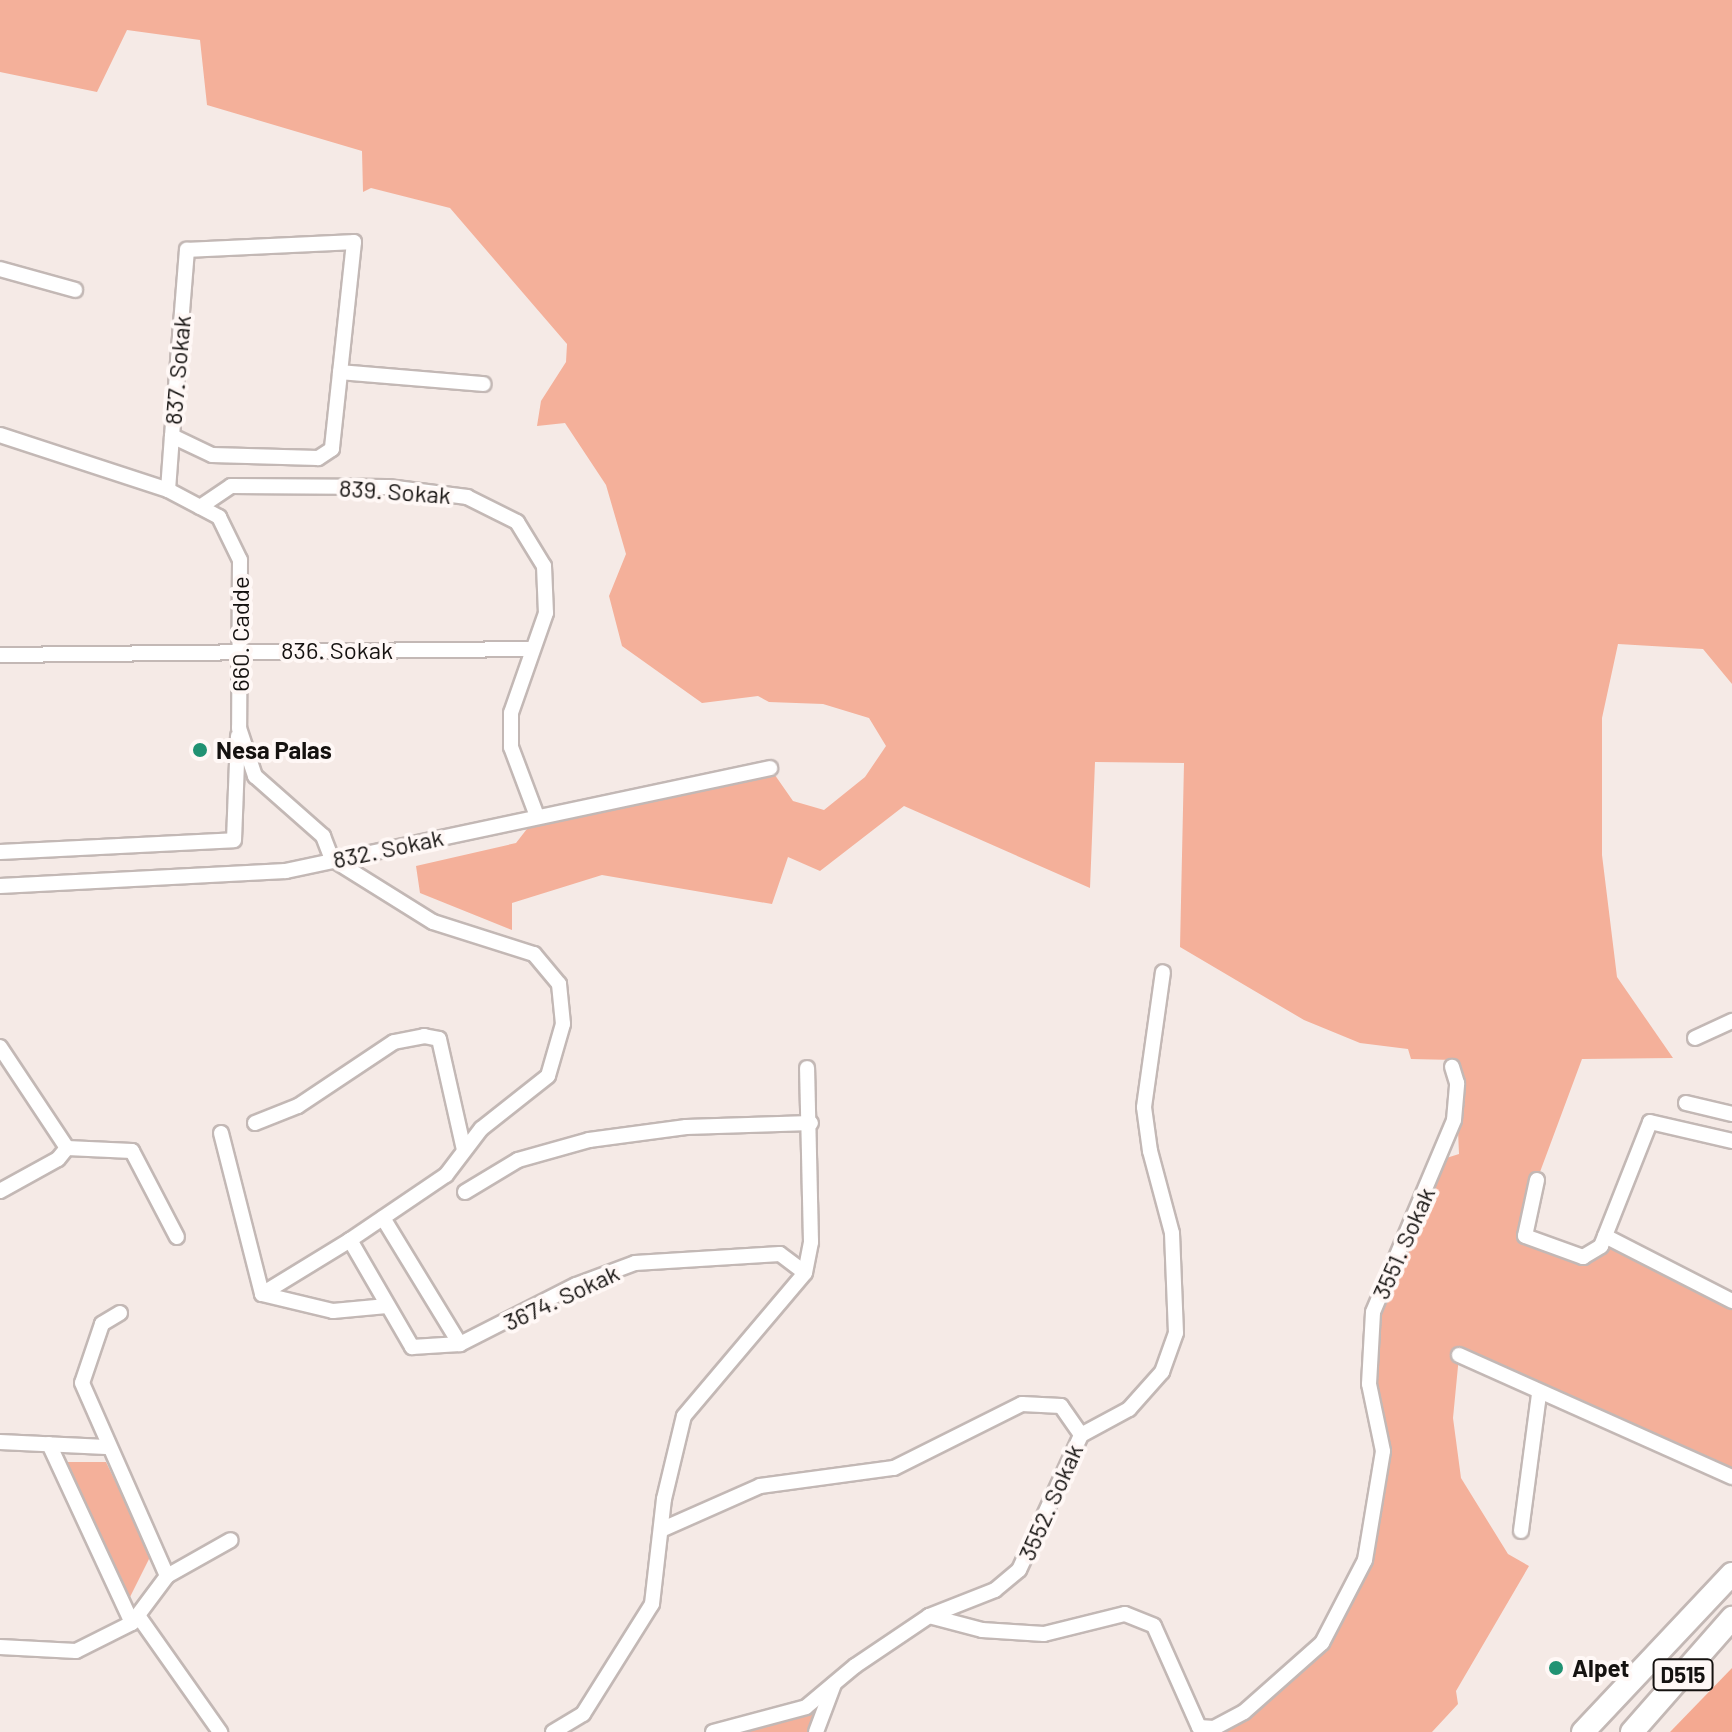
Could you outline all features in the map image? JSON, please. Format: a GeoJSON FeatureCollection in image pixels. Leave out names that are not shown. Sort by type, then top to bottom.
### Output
{"type":"FeatureCollection","features":[{"type":"Feature","properties":{"kind":"highway","name":"D515"},"geometry":{"type":"LineString","coordinates":[[1583,1732],[1732,1574]]}},
{"type":"Feature","properties":{"kind":"highway","name":"D515"},"geometry":{"type":"LineString","coordinates":[[1632,1732],[1732,1618]]}},
{"type":"Feature","properties":{"kind":"street","name":"837. Sokak"},"geometry":{"type":"LineString","coordinates":[[168,490],[187,250],[354,242],[340,372]]}},
{"type":"Feature","properties":{"kind":"street"},"geometry":{"type":"LineString","coordinates":[[0,269],[75,290]]}},
{"type":"Feature","properties":{"kind":"street"},"geometry":{"type":"LineString","coordinates":[[172,436],[212,455],[318,458],[332,449],[340,372],[484,384]]}},
{"type":"Feature","properties":{"kind":"street","name":"660. Cadde"},"geometry":{"type":"LineString","coordinates":[[0,435],[168,490],[219,517],[240,560],[239,728],[255,776],[323,836],[332,859]]}},
{"type":"Feature","properties":{"kind":"street","name":"839. Sokak"},"geometry":{"type":"LineString","coordinates":[[200,507],[231,486],[388,487],[467,497],[517,522],[544,566],[546,613],[530,649],[511,713],[511,747],[537,816]]}},
{"type":"Feature","properties":{"kind":"street","name":"836. Sokak"},"geometry":{"type":"LineString","coordinates":[[0,655],[530,649]]}},
{"type":"Feature","properties":{"kind":"street"},"geometry":{"type":"LineString","coordinates":[[0,852],[234,840],[239,728]]}},
{"type":"Feature","properties":{"kind":"street","name":"832. Sokak"},"geometry":{"type":"LineString","coordinates":[[0,886],[239,876],[770,768]]}},
{"type":"Feature","properties":{"kind":"street"},"geometry":{"type":"LineString","coordinates":[[262,1294],[350,1240],[446,1175],[481,1129],[548,1076],[563,1024],[559,984],[534,954],[433,922],[332,859]]}},
{"type":"Feature","properties":{"kind":"street","name":"3552. Sokak"},"geometry":{"type":"LineString","coordinates":[[713,1732],[806,1707],[929,1616],[995,1590],[1019,1570],[1081,1435],[1129,1409],[1162,1372],[1176,1333],[1172,1233],[1150,1151],[1144,1107],[1163,972]]}},
{"type":"Feature","properties":{"kind":"street"},"geometry":{"type":"LineString","coordinates":[[1695,1038],[1732,1021]]}},
{"type":"Feature","properties":{"kind":"street"},"geometry":{"type":"LineString","coordinates":[[255,1123],[298,1106],[394,1042],[424,1036],[439,1039],[464,1150]]}},
{"type":"Feature","properties":{"kind":"street"},"geometry":{"type":"LineString","coordinates":[[0,1047],[67,1148]]}},
{"type":"Feature","properties":{"kind":"street","name":"3551. Sokak"},"geometry":{"type":"LineString","coordinates":[[929,1616],[982,1630],[1044,1634],[1125,1614],[1154,1626],[1199,1727],[1214,1728],[1283,1681],[1322,1643],[1365,1560],[1383,1451],[1369,1384],[1373,1312],[1454,1120],[1457,1083],[1452,1067]]}},
{"type":"Feature","properties":{"kind":"street"},"geometry":{"type":"LineString","coordinates":[[553,1732],[583,1714],[652,1604],[675,1438],[684,1416],[805,1273],[811,1242],[811,1123],[807,1068]]}},
{"type":"Feature","properties":{"kind":"street"},"geometry":{"type":"LineString","coordinates":[[1686,1103],[1732,1114]]}},
{"type":"Feature","properties":{"kind":"street"},"geometry":{"type":"LineString","coordinates":[[1537,1180],[1525,1236],[1583,1257],[1601,1246],[1650,1122],[1732,1141]]}},
{"type":"Feature","properties":{"kind":"street"},"geometry":{"type":"LineString","coordinates":[[465,1192],[518,1160],[589,1140],[686,1127],[811,1123]]}},
{"type":"Feature","properties":{"kind":"street"},"geometry":{"type":"LineString","coordinates":[[221,1133],[262,1294]]}},
{"type":"Feature","properties":{"kind":"street"},"geometry":{"type":"LineString","coordinates":[[0,1191],[58,1159],[67,1148]]}},
{"type":"Feature","properties":{"kind":"street"},"geometry":{"type":"LineString","coordinates":[[67,1148],[132,1151],[177,1237]]}},
{"type":"Feature","properties":{"kind":"street"},"geometry":{"type":"LineString","coordinates":[[350,1240],[412,1347],[460,1344],[383,1218]]}},
{"type":"Feature","properties":{"kind":"street"},"geometry":{"type":"LineString","coordinates":[[1605,1236],[1732,1301]]}},
{"type":"Feature","properties":{"kind":"street","name":"3674. Sokak"},"geometry":{"type":"LineString","coordinates":[[460,1344],[576,1285],[635,1263],[780,1254],[805,1273]]}},
{"type":"Feature","properties":{"kind":"street"},"geometry":{"type":"LineString","coordinates":[[262,1294],[333,1311],[387,1306]]}},
{"type":"Feature","properties":{"kind":"street"},"geometry":{"type":"LineString","coordinates":[[120,1313],[102,1324],[82,1383],[106,1433],[106,1447],[167,1576]]}},
{"type":"Feature","properties":{"kind":"street"},"geometry":{"type":"LineString","coordinates":[[1459,1355],[1539,1395],[1732,1477]]}},
{"type":"Feature","properties":{"kind":"street"},"geometry":{"type":"LineString","coordinates":[[1521,1531],[1539,1395]]}},
{"type":"Feature","properties":{"kind":"street"},"geometry":{"type":"LineString","coordinates":[[663,1529],[760,1486],[894,1468],[1022,1404],[1061,1406],[1081,1435]]}},
{"type":"Feature","properties":{"kind":"street"},"geometry":{"type":"LineString","coordinates":[[0,1442],[106,1447]]}},
{"type":"Feature","properties":{"kind":"street"},"geometry":{"type":"LineString","coordinates":[[49,1444],[136,1620],[220,1732]]}},
{"type":"Feature","properties":{"kind":"street"},"geometry":{"type":"LineString","coordinates":[[0,1647],[76,1651],[136,1620],[167,1576],[231,1540]]}},
{"type":"Feature","properties":{"kind":"street"},"geometry":{"type":"LineString","coordinates":[[816,1732],[835,1683]]}},
{"type":"Feature","properties":{"kind":"shaded area"},"geometry":{"type":"Polygon","coordinates":[[[0,0],[1732,0],[1732,684],[1703,649],[1618,644],[1602,718],[1602,855],[1617,977],[1673,1058],[1582,1059],[1537,1180],[1525,1236],[1583,1257],[1605,1236],[1732,1301],[1732,1477],[1459,1356],[1453,1418],[1461,1478],[1508,1554],[1529,1566],[1456,1691],[1458,1704],[1432,1732],[1192,1732],[1215,1728],[1322,1643],[1355,1588],[1383,1451],[1369,1384],[1373,1312],[1440,1160],[1459,1154],[1455,1060],[1411,1059],[1408,1049],[1360,1043],[1304,1020],[1180,947],[1184,763],[1095,762],[1090,888],[904,806],[820,871],[788,857],[772,904],[602,875],[512,903],[512,930],[420,893],[416,866],[516,843],[537,816],[770,768],[793,801],[824,810],[865,777],[886,746],[869,718],[823,704],[769,702],[758,696],[702,703],[622,646],[609,596],[626,554],[606,485],[565,423],[537,426],[541,401],[566,362],[567,344],[450,208],[371,188],[363,192],[362,151],[207,105],[200,40],[127,30],[97,92],[0,72],[0,0]]]}},
{"type":"Feature","properties":{"kind":"shaded area"},"geometry":{"type":"Polygon","coordinates":[[[64,1462],[106,1462],[151,1555],[128,1601],[64,1462]]]}},
{"type":"Feature","properties":{"kind":"shaded area"},"geometry":{"type":"Polygon","coordinates":[[[1732,1668],[1732,1732],[1670,1732],[1732,1668]]]}},
{"type":"Feature","properties":{"kind":"shaded area"},"geometry":{"type":"Polygon","coordinates":[[[835,1683],[816,1732],[713,1732],[805,1707],[835,1683]]]}},
{"type":"Feature","properties":{"kind":"place","name":"Nesa Palas"},"geometry":{"type":"Point","coordinates":[200,750]}},
{"type":"Feature","properties":{"kind":"place","name":"Alpet"},"geometry":{"type":"Point","coordinates":[1556,1668]}}]}
